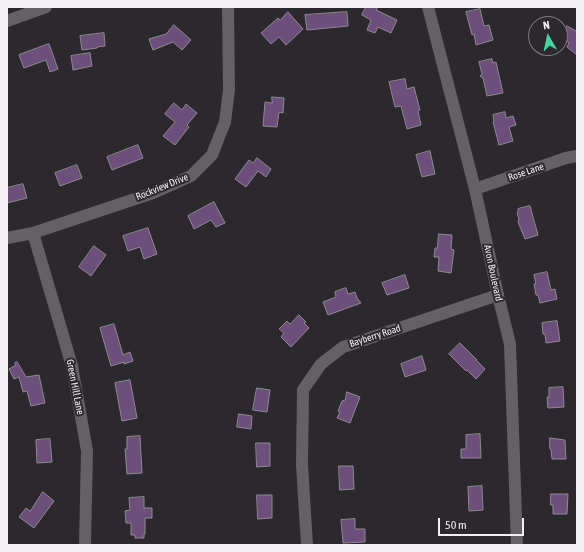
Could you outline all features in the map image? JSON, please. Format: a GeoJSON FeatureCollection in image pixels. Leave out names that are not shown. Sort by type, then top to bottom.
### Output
{"type":"FeatureCollection","features":[{"type":"Feature","properties":{"kind":"street"},"geometry":{"type":"LineString","coordinates":[[7,21],[46,7]]}},
{"type":"Feature","properties":{"kind":"street","name":"Rockview Drive"},"geometry":{"type":"LineString","coordinates":[[7,238],[33,233],[154,193],[191,176],[212,155],[225,122],[229,90],[228,7]]}},
{"type":"Feature","properties":{"kind":"street","name":"Avon Boulevard"},"geometry":{"type":"LineString","coordinates":[[428,7],[475,189],[510,344],[517,545]]}},
{"type":"Feature","properties":{"kind":"street","name":"Rose Lane"},"geometry":{"type":"LineString","coordinates":[[475,189],[566,158],[577,156]]}},
{"type":"Feature","properties":{"kind":"street","name":"Green Hill Lane"},"geometry":{"type":"LineString","coordinates":[[33,233],[72,366],[87,451],[85,545]]}},
{"type":"Feature","properties":{"kind":"street","name":"Bayberry Road"},"geometry":{"type":"LineString","coordinates":[[307,545],[302,464],[303,390],[321,364],[342,347],[498,295]]}},
{"type":"Feature","properties":{"kind":"building"},"geometry":{"type":"Polygon","coordinates":[[[366,7],[378,7],[376,10],[397,20],[391,33],[378,27],[375,33],[367,30],[371,20],[362,15],[366,7]]]}},
{"type":"Feature","properties":{"kind":"building"},"geometry":{"type":"Polygon","coordinates":[[[480,9],[484,26],[489,25],[493,40],[476,45],[474,34],[472,35],[466,12],[480,9]]]}},
{"type":"Feature","properties":{"kind":"building"},"geometry":{"type":"Polygon","coordinates":[[[288,12],[303,29],[286,45],[279,37],[271,44],[261,33],[278,18],[280,20],[288,12]]]}},
{"type":"Feature","properties":{"kind":"building"},"geometry":{"type":"Polygon","coordinates":[[[347,12],[348,26],[307,30],[305,15],[347,12]]]}},
{"type":"Feature","properties":{"kind":"building"},"geometry":{"type":"Polygon","coordinates":[[[174,25],[191,40],[182,50],[173,42],[153,50],[149,39],[166,34],[174,25]]]}},
{"type":"Feature","properties":{"kind":"building"},"geometry":{"type":"Polygon","coordinates":[[[568,27],[576,31],[577,30],[577,55],[568,48],[568,27]]]}},
{"type":"Feature","properties":{"kind":"building"},"geometry":{"type":"Polygon","coordinates":[[[104,33],[105,46],[82,50],[80,36],[104,33]]]}},
{"type":"Feature","properties":{"kind":"building"},"geometry":{"type":"Polygon","coordinates":[[[49,44],[58,69],[50,72],[46,60],[24,68],[19,55],[49,44]]]}},
{"type":"Feature","properties":{"kind":"building"},"geometry":{"type":"Polygon","coordinates":[[[90,53],[92,66],[73,70],[71,56],[90,53]]]}},
{"type":"Feature","properties":{"kind":"building"},"geometry":{"type":"Polygon","coordinates":[[[492,59],[493,63],[496,62],[503,93],[487,96],[483,78],[480,76],[482,74],[479,62],[492,59]]]}},
{"type":"Feature","properties":{"kind":"building"},"geometry":{"type":"Polygon","coordinates":[[[405,79],[407,89],[414,87],[420,110],[418,111],[421,125],[407,129],[401,106],[395,107],[389,82],[405,79]]]}},
{"type":"Feature","properties":{"kind":"building"},"geometry":{"type":"Polygon","coordinates":[[[272,97],[284,98],[283,113],[279,112],[277,127],[263,126],[265,102],[272,103],[272,97]]]}},
{"type":"Feature","properties":{"kind":"building"},"geometry":{"type":"Polygon","coordinates":[[[174,103],[182,110],[186,104],[197,113],[187,125],[189,127],[175,145],[163,136],[175,122],[165,114],[174,103]]]}},
{"type":"Feature","properties":{"kind":"building"},"geometry":{"type":"Polygon","coordinates":[[[505,112],[506,118],[513,116],[516,125],[509,127],[513,141],[499,145],[493,122],[493,115],[505,112]]]}},
{"type":"Feature","properties":{"kind":"building"},"geometry":{"type":"Polygon","coordinates":[[[138,145],[143,158],[112,170],[107,157],[138,145]]]}},
{"type":"Feature","properties":{"kind":"building"},"geometry":{"type":"Polygon","coordinates":[[[430,151],[435,174],[422,177],[416,155],[430,151]]]}},
{"type":"Feature","properties":{"kind":"building"},"geometry":{"type":"Polygon","coordinates":[[[257,158],[271,169],[266,177],[258,171],[246,187],[235,179],[249,160],[253,163],[257,158]]]}},
{"type":"Feature","properties":{"kind":"building"},"geometry":{"type":"Polygon","coordinates":[[[77,165],[82,178],[60,186],[55,173],[77,165]]]}},
{"type":"Feature","properties":{"kind":"building"},"geometry":{"type":"Polygon","coordinates":[[[23,184],[27,198],[7,203],[7,188],[23,184]]]}},
{"type":"Feature","properties":{"kind":"building"},"geometry":{"type":"Polygon","coordinates":[[[214,202],[225,223],[216,227],[211,220],[194,229],[188,216],[214,202]]]}},
{"type":"Feature","properties":{"kind":"building"},"geometry":{"type":"Polygon","coordinates":[[[530,206],[538,235],[525,239],[518,222],[519,219],[517,213],[518,209],[530,206]]]}},
{"type":"Feature","properties":{"kind":"building"},"geometry":{"type":"Polygon","coordinates":[[[148,228],[157,254],[144,259],[140,247],[128,251],[123,236],[148,228]]]}},
{"type":"Feature","properties":{"kind":"building"},"geometry":{"type":"Polygon","coordinates":[[[439,234],[452,235],[451,249],[454,250],[451,273],[438,271],[439,257],[434,257],[439,234]]]}},
{"type":"Feature","properties":{"kind":"building"},"geometry":{"type":"Polygon","coordinates":[[[94,246],[106,255],[91,276],[79,267],[94,246]]]}},
{"type":"Feature","properties":{"kind":"building"},"geometry":{"type":"Polygon","coordinates":[[[547,272],[551,290],[555,289],[557,299],[540,303],[538,295],[536,295],[534,275],[547,272]]]}},
{"type":"Feature","properties":{"kind":"building"},"geometry":{"type":"Polygon","coordinates":[[[405,275],[409,288],[387,295],[382,283],[405,275]]]}},
{"type":"Feature","properties":{"kind":"building"},"geometry":{"type":"Polygon","coordinates":[[[346,288],[348,294],[355,292],[361,303],[328,315],[323,302],[336,297],[335,292],[346,288]]]}},
{"type":"Feature","properties":{"kind":"building"},"geometry":{"type":"Polygon","coordinates":[[[299,315],[306,322],[304,323],[309,328],[291,347],[281,337],[284,333],[279,329],[287,321],[290,324],[299,315]]]}},
{"type":"Feature","properties":{"kind":"building"},"geometry":{"type":"Polygon","coordinates":[[[557,321],[560,341],[546,343],[542,323],[557,321]]]}},
{"type":"Feature","properties":{"kind":"building"},"geometry":{"type":"Polygon","coordinates":[[[114,324],[123,355],[130,352],[133,361],[111,366],[100,328],[114,324]]]}},
{"type":"Feature","properties":{"kind":"building"},"geometry":{"type":"Polygon","coordinates":[[[460,343],[485,369],[476,379],[449,354],[460,343]]]}},
{"type":"Feature","properties":{"kind":"building"},"geometry":{"type":"Polygon","coordinates":[[[422,356],[426,370],[405,377],[401,364],[422,356]]]}},
{"type":"Feature","properties":{"kind":"building"},"geometry":{"type":"Polygon","coordinates":[[[17,362],[26,377],[39,375],[45,403],[31,406],[27,391],[23,392],[19,377],[14,379],[9,369],[16,365],[15,363],[17,362]]]}},
{"type":"Feature","properties":{"kind":"building"},"geometry":{"type":"Polygon","coordinates":[[[130,380],[137,418],[122,421],[115,383],[130,380]]]}},
{"type":"Feature","properties":{"kind":"building"},"geometry":{"type":"Polygon","coordinates":[[[563,387],[564,407],[548,408],[547,397],[549,397],[549,388],[563,387]]]}},
{"type":"Feature","properties":{"kind":"building"},"geometry":{"type":"Polygon","coordinates":[[[257,388],[270,390],[267,412],[253,410],[257,388]]]}},
{"type":"Feature","properties":{"kind":"building"},"geometry":{"type":"Polygon","coordinates":[[[347,392],[360,397],[350,423],[337,418],[340,412],[338,411],[342,401],[345,400],[347,392]]]}},
{"type":"Feature","properties":{"kind":"building"},"geometry":{"type":"Polygon","coordinates":[[[239,414],[252,416],[251,429],[237,427],[239,414]]]}},
{"type":"Feature","properties":{"kind":"building"},"geometry":{"type":"Polygon","coordinates":[[[480,434],[481,458],[461,458],[461,449],[466,449],[466,435],[480,434]]]}},
{"type":"Feature","properties":{"kind":"building"},"geometry":{"type":"Polygon","coordinates":[[[140,436],[142,473],[127,474],[125,449],[127,449],[127,437],[140,436]]]}},
{"type":"Feature","properties":{"kind":"building"},"geometry":{"type":"Polygon","coordinates":[[[550,438],[565,440],[566,459],[552,459],[550,438]]]}},
{"type":"Feature","properties":{"kind":"building"},"geometry":{"type":"Polygon","coordinates":[[[50,439],[52,462],[37,463],[36,440],[50,439]]]}},
{"type":"Feature","properties":{"kind":"building"},"geometry":{"type":"Polygon","coordinates":[[[256,443],[270,443],[270,466],[257,467],[256,443]]]}},
{"type":"Feature","properties":{"kind":"building"},"geometry":{"type":"Polygon","coordinates":[[[339,466],[353,466],[354,489],[340,490],[339,466]]]}},
{"type":"Feature","properties":{"kind":"building"},"geometry":{"type":"Polygon","coordinates":[[[482,486],[483,510],[469,511],[468,487],[482,486]]]}},
{"type":"Feature","properties":{"kind":"building"},"geometry":{"type":"Polygon","coordinates":[[[43,492],[54,501],[34,528],[19,517],[26,508],[30,511],[43,492]]]}},
{"type":"Feature","properties":{"kind":"building"},"geometry":{"type":"Polygon","coordinates":[[[551,494],[568,494],[567,514],[553,514],[551,494]]]}},
{"type":"Feature","properties":{"kind":"building"},"geometry":{"type":"Polygon","coordinates":[[[257,495],[272,495],[272,518],[258,519],[257,495]]]}},
{"type":"Feature","properties":{"kind":"building"},"geometry":{"type":"Polygon","coordinates":[[[144,497],[144,508],[152,508],[152,518],[145,518],[144,538],[135,538],[135,535],[131,535],[131,523],[126,523],[125,511],[130,510],[129,498],[144,497]]]}},
{"type":"Feature","properties":{"kind":"building"},"geometry":{"type":"Polygon","coordinates":[[[355,519],[355,529],[365,529],[365,542],[343,543],[341,520],[355,519]]]}}]}
